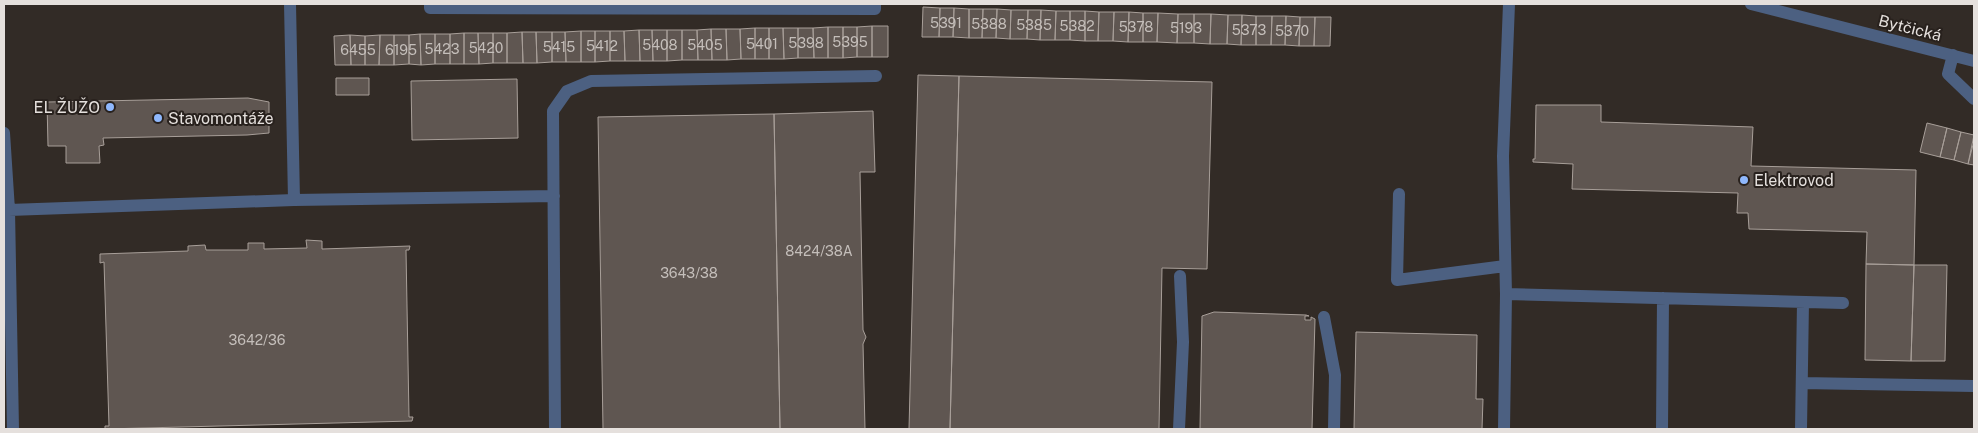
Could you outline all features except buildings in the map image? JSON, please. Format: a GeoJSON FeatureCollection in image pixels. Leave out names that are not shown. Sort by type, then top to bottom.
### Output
{"type":"FeatureCollection","features":[{"type":"Feature","properties":{"kind":"street"},"geometry":{"type":"LineString","coordinates":[[290,4],[294,200]]}},
{"type":"Feature","properties":{"kind":"street"},"geometry":{"type":"LineString","coordinates":[[430,4],[430,8],[826,9],[875,9],[875,4]]}},
{"type":"Feature","properties":{"kind":"street"},"geometry":{"type":"LineString","coordinates":[[1504,429],[1506,266],[1503,156],[1509,4]]}},
{"type":"Feature","properties":{"kind":"street","name":"Bytčická"},"geometry":{"type":"LineString","coordinates":[[1751,4],[1974,61]]}},
{"type":"Feature","properties":{"kind":"street"},"geometry":{"type":"LineString","coordinates":[[1953,55],[1948,74],[1974,99]]}},
{"type":"Feature","properties":{"kind":"street"},"geometry":{"type":"LineString","coordinates":[[555,429],[553,111],[567,91],[591,81],[876,76]]}},
{"type":"Feature","properties":{"kind":"street"},"geometry":{"type":"LineString","coordinates":[[4,133],[9,210],[7,259],[13,429]]}},
{"type":"Feature","properties":{"kind":"street"},"geometry":{"type":"LineString","coordinates":[[1400,194],[1397,280],[1506,266]]}},
{"type":"Feature","properties":{"kind":"street"},"geometry":{"type":"LineString","coordinates":[[9,210],[294,200],[554,196]]}},
{"type":"Feature","properties":{"kind":"street"},"geometry":{"type":"LineString","coordinates":[[1179,429],[1183,342],[1180,276]]}},
{"type":"Feature","properties":{"kind":"street"},"geometry":{"type":"LineString","coordinates":[[1506,294],[1843,303]]}},
{"type":"Feature","properties":{"kind":"street"},"geometry":{"type":"LineString","coordinates":[[1662,429],[1664,298]]}},
{"type":"Feature","properties":{"kind":"street"},"geometry":{"type":"LineString","coordinates":[[1801,429],[1803,302]]}},
{"type":"Feature","properties":{"kind":"street"},"geometry":{"type":"LineString","coordinates":[[1324,317],[1335,376],[1334,429]]}},
{"type":"Feature","properties":{"kind":"street"},"geometry":{"type":"LineString","coordinates":[[1802,382],[1974,386]]}},
{"type":"Feature","properties":{"kind":"place","name":"EL ŽUŽO"},"geometry":{"type":"Point","coordinates":[110,107]}},
{"type":"Feature","properties":{"kind":"place","name":"Stavomontáže"},"geometry":{"type":"Point","coordinates":[158,118]}},
{"type":"Feature","properties":{"kind":"place","name":"Elektrovod"},"geometry":{"type":"Point","coordinates":[1744,180]}}]}
